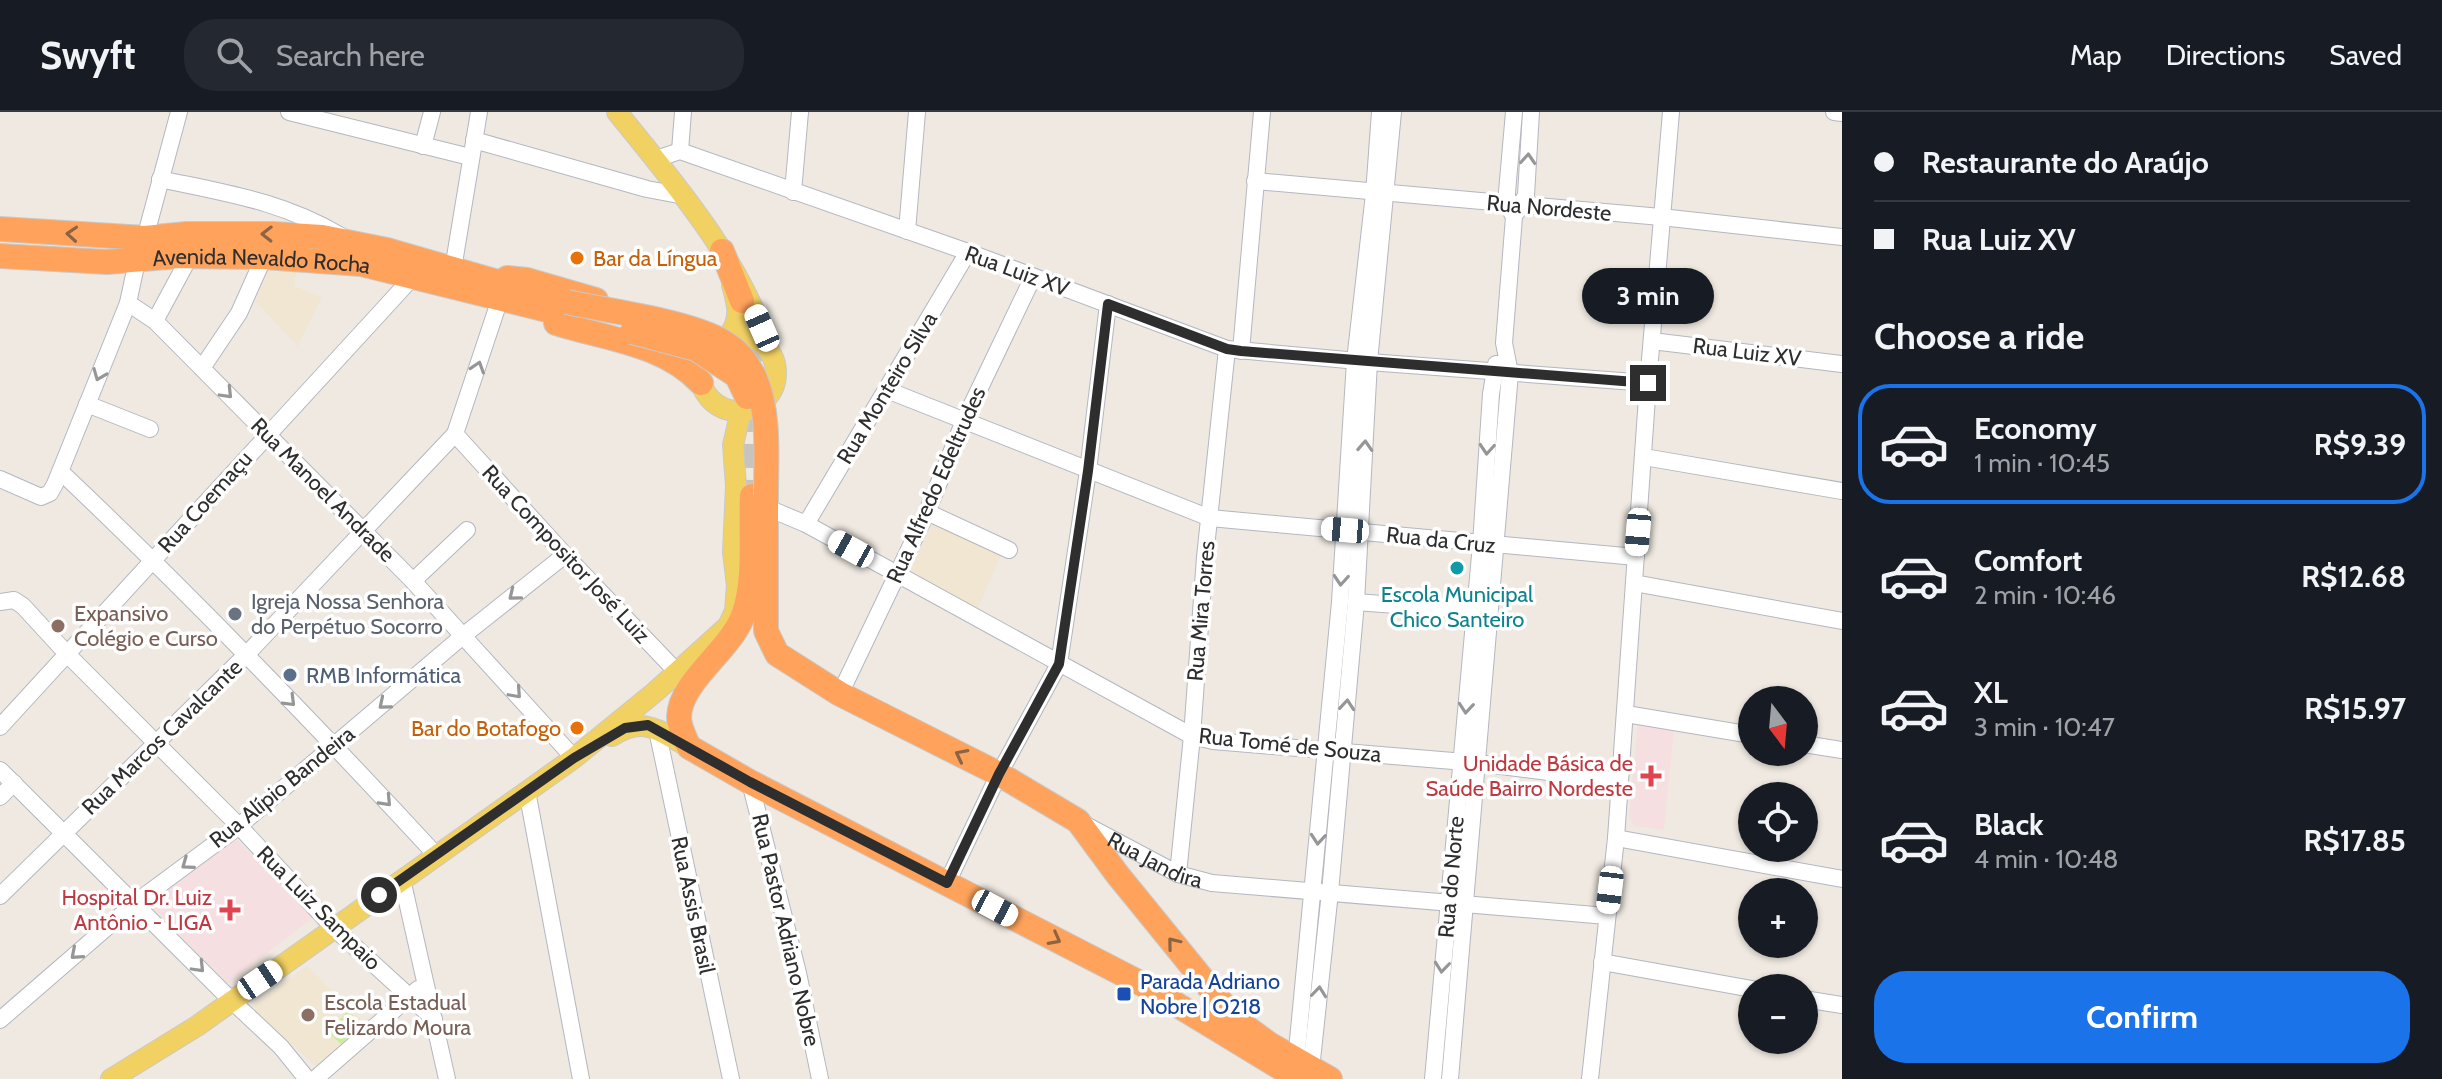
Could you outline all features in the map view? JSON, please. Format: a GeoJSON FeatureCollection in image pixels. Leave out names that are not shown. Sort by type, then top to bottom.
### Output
{"type":"FeatureCollection","features":[{"type":"Feature","properties":{"kind":"highway","name":"Avenida Nevaldo Rocha"},"geometry":{"type":"LineString","coordinates":[[0,229],[190,256],[264,257],[361,264],[509,302]]}},
{"type":"Feature","properties":{"kind":"highway","name":"Avenida Nevaldo Rocha"},"geometry":{"type":"LineString","coordinates":[[0,256],[81,262],[141,249],[187,234],[273,234],[349,241],[481,277],[571,310]]}},
{"type":"Feature","properties":{"kind":"highway"},"geometry":{"type":"LineString","coordinates":[[722,251],[742,301]]}},
{"type":"Feature","properties":{"kind":"highway"},"geometry":{"type":"LineString","coordinates":[[481,277],[527,280],[727,336]]}},
{"type":"Feature","properties":{"kind":"highway"},"geometry":{"type":"LineString","coordinates":[[509,302],[571,310],[696,349],[737,376],[747,398],[764,501],[745,610],[733,636],[697,678],[683,702],[679,717],[689,747],[750,782],[1309,1072]]}},
{"type":"Feature","properties":{"kind":"highway"},"geometry":{"type":"LineString","coordinates":[[509,302],[549,320],[652,350],[686,368],[706,392]]}},
{"type":"Feature","properties":{"kind":"highway","name":"Rua Jandira"},"geometry":{"type":"LineString","coordinates":[[764,501],[768,538],[766,631],[777,654],[840,694],[999,774],[1078,821]]}},
{"type":"Feature","properties":{"kind":"highway"},"geometry":{"type":"LineString","coordinates":[[743,527],[745,610]]}},
{"type":"Feature","properties":{"kind":"highway"},"geometry":{"type":"LineString","coordinates":[[1078,821],[1235,1019],[1309,1072]]}},
{"type":"Feature","properties":{"kind":"main road"},"geometry":{"type":"LineString","coordinates":[[617,112],[684,196],[722,251],[756,313],[776,368],[773,389],[776,476],[764,501]]}},
{"type":"Feature","properties":{"kind":"main road"},"geometry":{"type":"LineString","coordinates":[[722,251],[738,315],[736,327],[707,350],[701,360],[706,392],[734,464]]}},
{"type":"Feature","properties":{"kind":"main road"},"geometry":{"type":"LineString","coordinates":[[727,336],[754,338],[770,352]]}},
{"type":"Feature","properties":{"kind":"main road"},"geometry":{"type":"LineString","coordinates":[[706,392],[731,410],[741,411],[759,404],[773,389]]}},
{"type":"Feature","properties":{"kind":"main road"},"geometry":{"type":"LineString","coordinates":[[111,1079],[197,1026],[574,758],[678,673],[728,626],[735,611],[733,445],[741,411]]}},
{"type":"Feature","properties":{"kind":"main road"},"geometry":{"type":"LineString","coordinates":[[574,758],[625,728],[648,725],[689,747]]}},
{"type":"Feature","properties":{"kind":"street"},"geometry":{"type":"LineString","coordinates":[[0,479],[41,497],[50,493],[61,472],[128,303],[179,112]]}},
{"type":"Feature","properties":{"kind":"street"},"geometry":{"type":"LineString","coordinates":[[289,112],[470,157]]}},
{"type":"Feature","properties":{"kind":"street"},"geometry":{"type":"LineString","coordinates":[[423,146],[432,112]]}},
{"type":"Feature","properties":{"kind":"street"},"geometry":{"type":"LineString","coordinates":[[453,269],[479,112]]}},
{"type":"Feature","properties":{"kind":"street"},"geometry":{"type":"LineString","coordinates":[[656,159],[680,151],[683,112]]}},
{"type":"Feature","properties":{"kind":"street"},"geometry":{"type":"LineString","coordinates":[[793,192],[800,112]]}},
{"type":"Feature","properties":{"kind":"street"},"geometry":{"type":"LineString","coordinates":[[907,231],[917,112]]}},
{"type":"Feature","properties":{"kind":"street","name":"Rua Mira Torres"},"geometry":{"type":"LineString","coordinates":[[1178,874],[1210,518],[1234,350],[1262,112]]}},
{"type":"Feature","properties":{"kind":"street"},"geometry":{"type":"LineString","coordinates":[[1380,112],[1380,194]]}},
{"type":"Feature","properties":{"kind":"street"},"geometry":{"type":"LineString","coordinates":[[1309,1072],[1330,892],[1334,749],[1353,531],[1362,362],[1380,194],[1393,112]]}},
{"type":"Feature","properties":{"kind":"street","name":"Rua do Norte"},"geometry":{"type":"LineString","coordinates":[[1450,1079],[1457,903],[1515,209],[1514,112]]}},
{"type":"Feature","properties":{"kind":"street","name":"Rua do Norte"},"geometry":{"type":"LineString","coordinates":[[1515,209],[1526,195],[1531,112]]}},
{"type":"Feature","properties":{"kind":"street"},"geometry":{"type":"LineString","coordinates":[[1590,1079],[1616,838],[1648,383],[1671,112]]}},
{"type":"Feature","properties":{"kind":"street"},"geometry":{"type":"LineString","coordinates":[[1834,112],[1842,113]]}},
{"type":"Feature","properties":{"kind":"street"},"geometry":{"type":"LineString","coordinates":[[474,140],[647,189],[684,196]]}},
{"type":"Feature","properties":{"kind":"street","name":"Rua Luiz XV"},"geometry":{"type":"LineString","coordinates":[[680,151],[1234,350],[1648,383]]}},
{"type":"Feature","properties":{"kind":"street","name":"Avenida Nevaldo Rocha"},"geometry":{"type":"LineString","coordinates":[[160,179],[286,208],[311,218],[349,241]]}},
{"type":"Feature","properties":{"kind":"street","name":"Rua Nordeste"},"geometry":{"type":"LineString","coordinates":[[1255,181],[1515,209],[1661,217],[1842,237]]}},
{"type":"Feature","properties":{"kind":"street","name":"Rua Monteiro Silva"},"geometry":{"type":"LineString","coordinates":[[806,524],[968,252]]}},
{"type":"Feature","properties":{"kind":"street"},"geometry":{"type":"LineString","coordinates":[[155,321],[190,256]]}},
{"type":"Feature","properties":{"kind":"street"},"geometry":{"type":"LineString","coordinates":[[202,368],[239,313],[264,257]]}},
{"type":"Feature","properties":{"kind":"street","name":"Rua Alfredo Edeltrudes"},"geometry":{"type":"LineString","coordinates":[[840,694],[927,512],[964,421],[1033,277]]}},
{"type":"Feature","properties":{"kind":"street","name":"Rua Coemaçu"},"geometry":{"type":"LineString","coordinates":[[0,727],[412,278]]}},
{"type":"Feature","properties":{"kind":"street","name":"Rua Marcos Cavalcante"},"geometry":{"type":"LineString","coordinates":[[0,896],[245,656],[455,434],[509,302]]}},
{"type":"Feature","properties":{"kind":"street","name":"Rua Manoel Andrade"},"geometry":{"type":"LineString","coordinates":[[128,303],[155,321],[413,581],[574,758]]}},
{"type":"Feature","properties":{"kind":"street"},"geometry":{"type":"LineString","coordinates":[[947,883],[999,774],[1059,664],[1088,471],[1108,304]]}},
{"type":"Feature","properties":{"kind":"street","name":"Rua Luiz XV"},"geometry":{"type":"LineString","coordinates":[[1652,341],[1842,364]]}},
{"type":"Feature","properties":{"kind":"street","name":"Rua da Cruz"},"geometry":{"type":"LineString","coordinates":[[887,390],[1210,518],[1636,557]]}},
{"type":"Feature","properties":{"kind":"street"},"geometry":{"type":"LineString","coordinates":[[87,404],[150,429]]}},
{"type":"Feature","properties":{"kind":"street","name":"Rua Compositor José Luiz"},"geometry":{"type":"LineString","coordinates":[[455,434],[678,673]]}},
{"type":"Feature","properties":{"kind":"street"},"geometry":{"type":"LineString","coordinates":[[1644,457],[1842,491]]}},
{"type":"Feature","properties":{"kind":"street"},"geometry":{"type":"LineString","coordinates":[[61,472],[153,559],[437,856]]}},
{"type":"Feature","properties":{"kind":"street","name":"Rua Tomé de Souza"},"geometry":{"type":"LineString","coordinates":[[764,501],[1192,736],[1469,762],[1620,781]]}},
{"type":"Feature","properties":{"kind":"street"},"geometry":{"type":"LineString","coordinates":[[927,512],[1009,550]]}},
{"type":"Feature","properties":{"kind":"street"},"geometry":{"type":"LineString","coordinates":[[413,581],[467,530]]}},
{"type":"Feature","properties":{"kind":"street"},"geometry":{"type":"LineString","coordinates":[[1309,1072],[1313,890],[1356,602],[1353,531]]}},
{"type":"Feature","properties":{"kind":"street","name":"Rua do Norte"},"geometry":{"type":"LineString","coordinates":[[1469,762],[1475,611],[1488,544]]}},
{"type":"Feature","properties":{"kind":"street","name":"Rua Alípio Bandeira"},"geometry":{"type":"LineString","coordinates":[[0,1020],[135,903],[239,826],[464,635],[565,555]]}},
{"type":"Feature","properties":{"kind":"street"},"geometry":{"type":"LineString","coordinates":[[1634,583],[1842,621]]}},
{"type":"Feature","properties":{"kind":"street","name":"Rua Luiz Sampaio"},"geometry":{"type":"LineString","coordinates":[[0,602],[14,600],[23,606],[239,826],[333,927],[434,1019]]}},
{"type":"Feature","properties":{"kind":"street"},"geometry":{"type":"LineString","coordinates":[[1356,602],[1475,611]]}},
{"type":"Feature","properties":{"kind":"street"},"geometry":{"type":"LineString","coordinates":[[1626,714],[1738,733]]}},
{"type":"Feature","properties":{"kind":"street","name":"Rua Assis Brasil"},"geometry":{"type":"LineString","coordinates":[[657,730],[731,1079]]}},
{"type":"Feature","properties":{"kind":"street"},"geometry":{"type":"LineString","coordinates":[[1818,746],[1842,750]]}},
{"type":"Feature","properties":{"kind":"street"},"geometry":{"type":"LineString","coordinates":[[0,770],[281,1047],[307,1079]]}},
{"type":"Feature","properties":{"kind":"street","name":"Rua Pastor Adriano Nobre"},"geometry":{"type":"LineString","coordinates":[[750,782],[798,973],[820,1079]]}},
{"type":"Feature","properties":{"kind":"street"},"geometry":{"type":"LineString","coordinates":[[0,797],[14,783]]}},
{"type":"Feature","properties":{"kind":"street"},"geometry":{"type":"LineString","coordinates":[[527,791],[581,1079]]}},
{"type":"Feature","properties":{"kind":"street","name":"Rua Jandira"},"geometry":{"type":"LineString","coordinates":[[1078,821],[1178,874],[1212,883],[1607,916]]}},
{"type":"Feature","properties":{"kind":"street"},"geometry":{"type":"LineString","coordinates":[[1616,838],[1842,879]]}},
{"type":"Feature","properties":{"kind":"street"},"geometry":{"type":"LineString","coordinates":[[402,879],[447,1079]]}},
{"type":"Feature","properties":{"kind":"street","name":"Rua do Norte"},"geometry":{"type":"LineString","coordinates":[[1433,1079],[1457,903]]}},
{"type":"Feature","properties":{"kind":"street"},"geometry":{"type":"LineString","coordinates":[[1602,962],[1738,986]]}},
{"type":"Feature","properties":{"kind":"street"},"geometry":{"type":"LineString","coordinates":[[315,1079],[426,982]]}},
{"type":"Feature","properties":{"kind":"street"},"geometry":{"type":"LineString","coordinates":[[1818,1001],[1842,1005]]}},
{"type":"Feature","properties":{"kind":"shaded area"},"geometry":{"type":"Polygon","coordinates":[[[268,264],[297,266],[294,286],[322,297],[298,346],[256,302],[268,264]]]}},
{"type":"Feature","properties":{"kind":"shaded area"},"geometry":{"type":"Polygon","coordinates":[[[934,520],[1002,553],[977,609],[909,572],[934,520]]]}},
{"type":"Feature","properties":{"kind":"shaded area","name":"Unidade Básica de Saúde Bairro Nordeste"},"geometry":{"type":"Polygon","coordinates":[[[1638,724],[1674,728],[1664,830],[1635,826],[1629,817],[1638,724]]]}},
{"type":"Feature","properties":{"kind":"shaded area","name":"Hospital Dr. Luiz Antônio - LIGA"},"geometry":{"type":"Polygon","coordinates":[[[236,839],[313,917],[228,984],[148,903],[236,839]]]}},
{"type":"Feature","properties":{"kind":"shaded area","name":"Escola Estadual Felizardo Moura"},"geometry":{"type":"Polygon","coordinates":[[[307,966],[365,1024],[320,1070],[251,1007],[307,966]]]}},
{"type":"Feature","properties":{"kind":"green space"},"geometry":{"type":"Polygon","coordinates":[[[348,1011],[361,1024],[341,1044],[328,1032],[348,1011]]]}},
{"type":"Feature","properties":{"kind":"tunnel"},"geometry":{"type":"LineString","coordinates":[[742,301],[751,356],[744,424],[743,486]]}},
{"type":"Feature","properties":{"kind":"place","name":"Bar da Língua"},"geometry":{"type":"Point","coordinates":[577,258]}},
{"type":"Feature","properties":{"kind":"place","name":"Escola Municipal Chico Santeiro"},"geometry":{"type":"Point","coordinates":[1457,568]}},
{"type":"Feature","properties":{"kind":"place","name":"Igreja Nossa Senhora do Perpétuo Socorro"},"geometry":{"type":"Point","coordinates":[235,614]}},
{"type":"Feature","properties":{"kind":"place","name":"Expansivo Colégio e Curso"},"geometry":{"type":"Point","coordinates":[58,626]}},
{"type":"Feature","properties":{"kind":"place","name":"RMB Informática"},"geometry":{"type":"Point","coordinates":[290,675]}},
{"type":"Feature","properties":{"kind":"place","name":"Bar do Botafogo"},"geometry":{"type":"Point","coordinates":[577,728]}},
{"type":"Feature","properties":{"kind":"place","name":"Unidade Básica de Saúde Bairro Nordeste"},"geometry":{"type":"Point","coordinates":[1651,776]}},
{"type":"Feature","properties":{"kind":"place","name":"Hospital Dr. Luiz Antônio - LIGA"},"geometry":{"type":"Point","coordinates":[230,910]}},
{"type":"Feature","properties":{"kind":"place","name":"Parada Adriano Nobre | O218"},"geometry":{"type":"Point","coordinates":[1124,994]}},
{"type":"Feature","properties":{"kind":"place","name":"Escola Estadual Felizardo Moura"},"geometry":{"type":"Point","coordinates":[308,1015]}},
{"type":"Feature","properties":{"kind":"route"},"geometry":{"type":"LineString","coordinates":[[379,895],[574,758],[625,728],[648,725],[750,782],[947,883],[999,774],[1059,664],[1088,471],[1108,304],[1227,349],[1648,383]]}}]}
